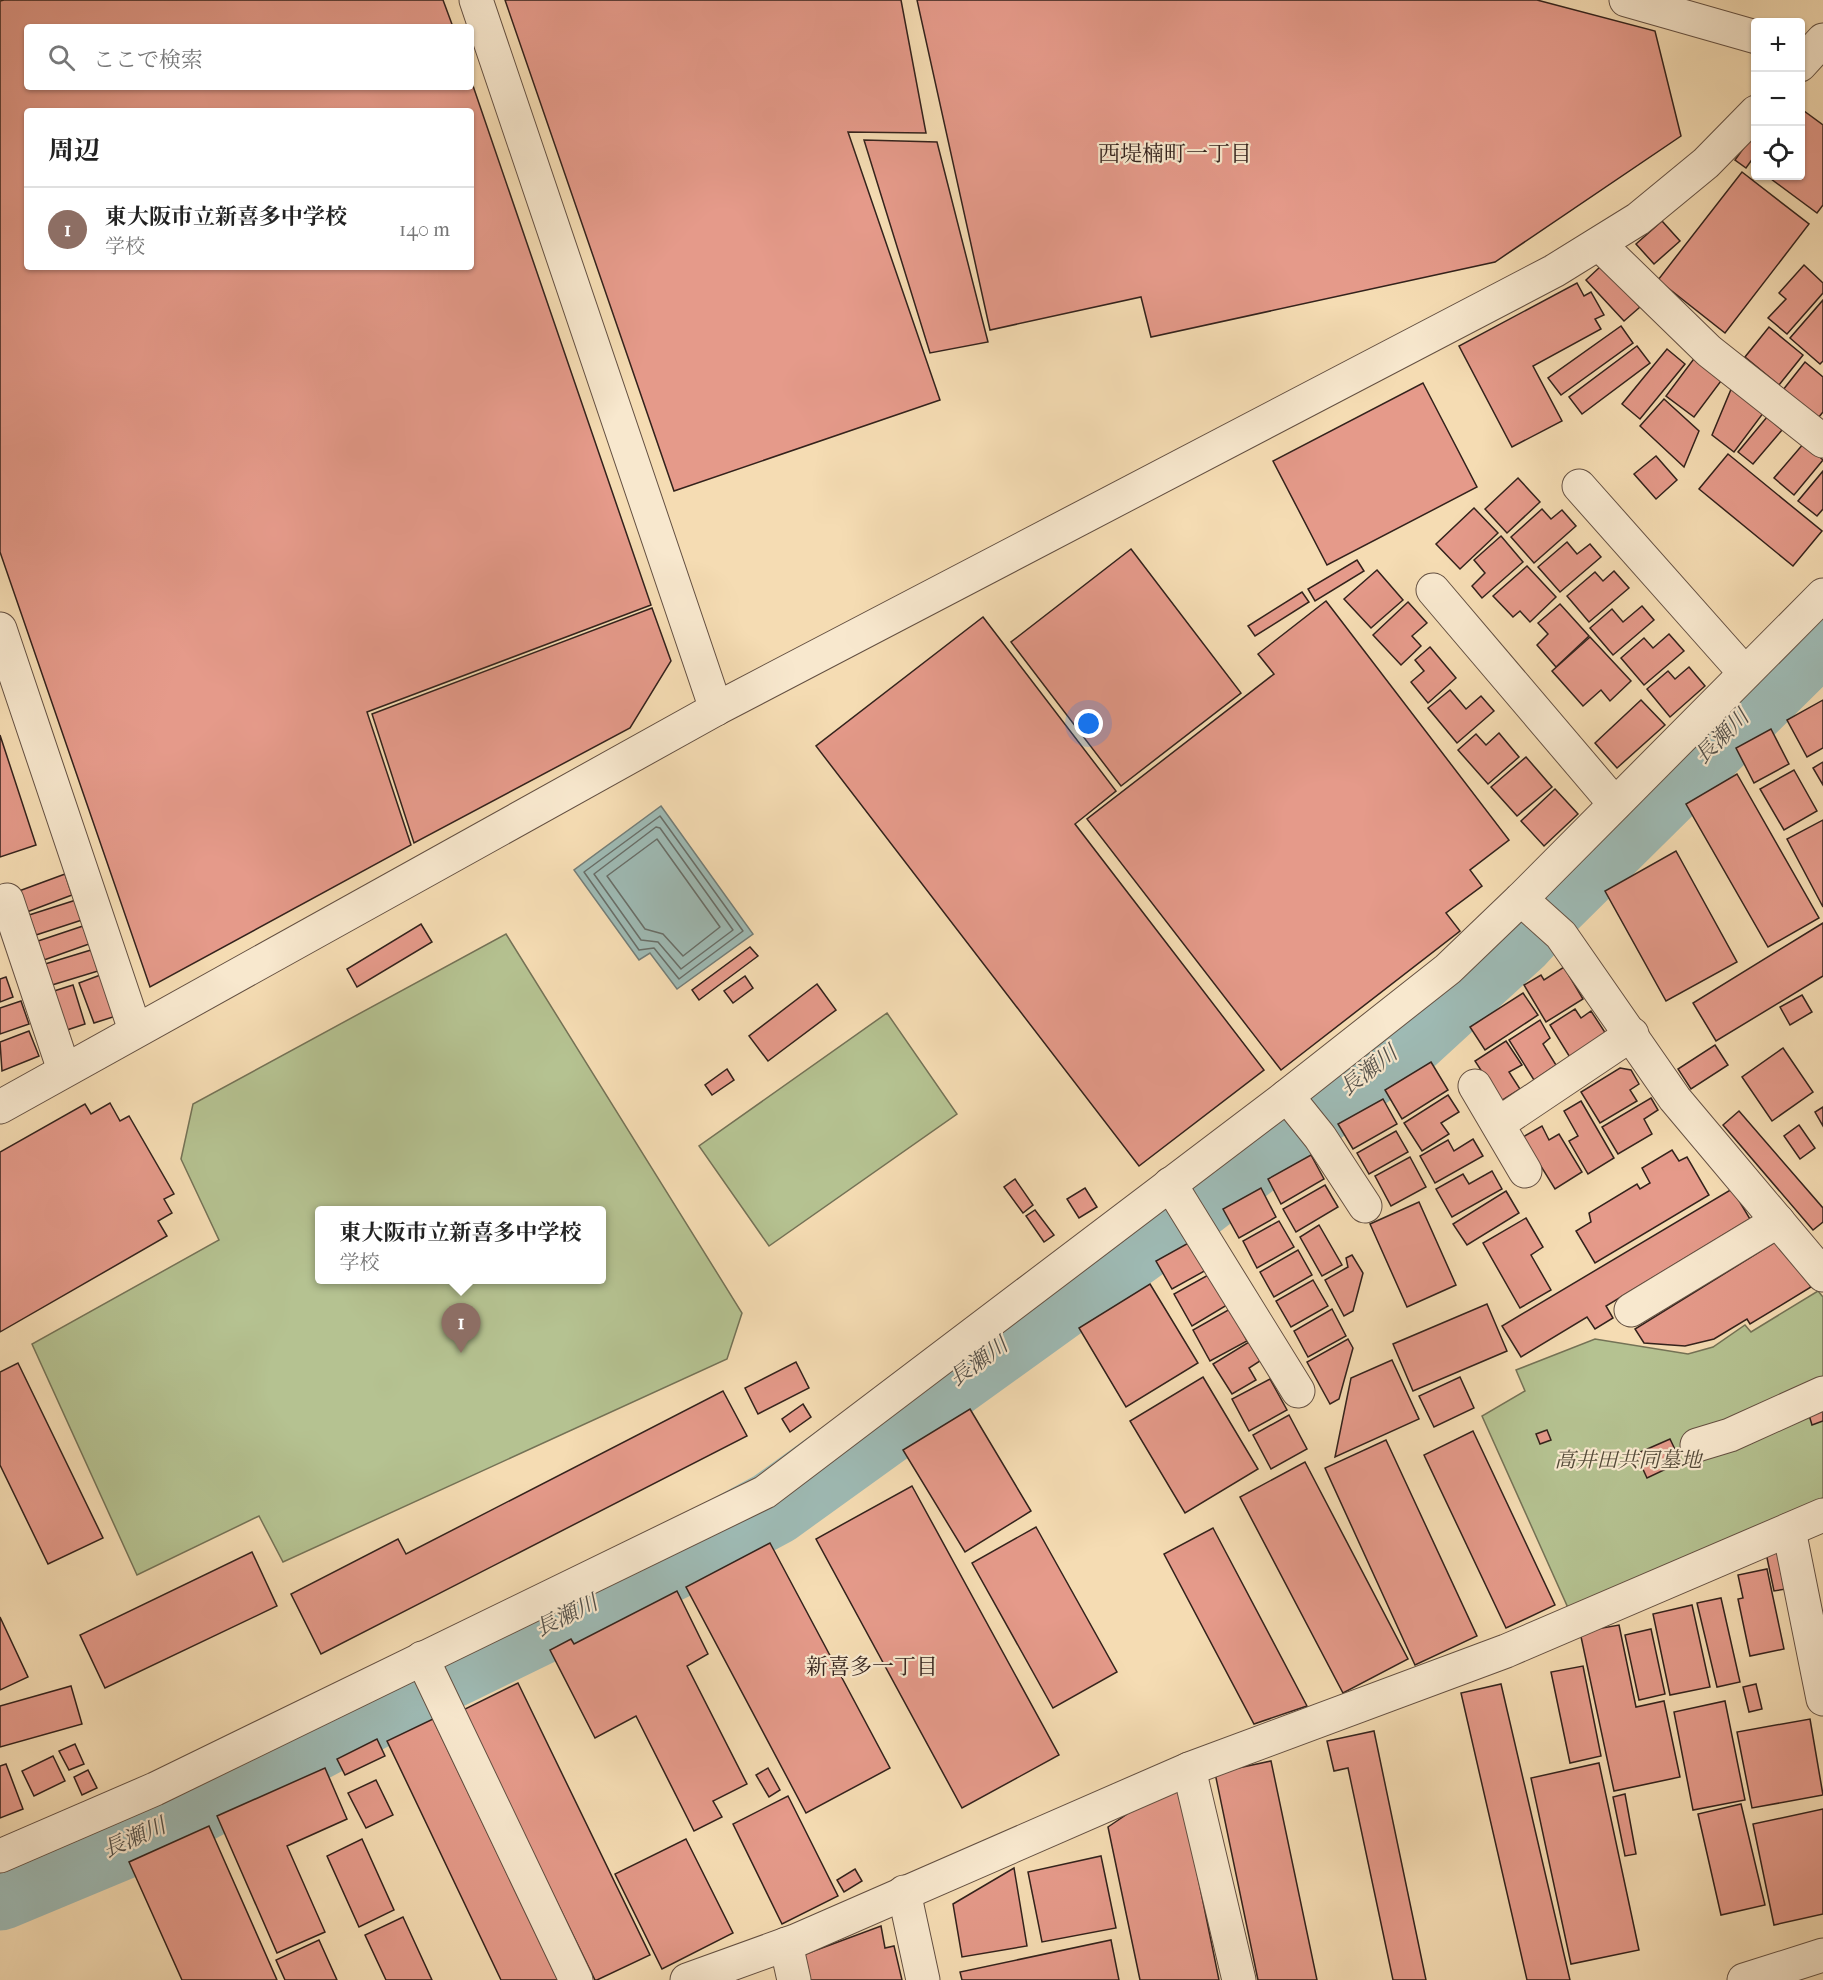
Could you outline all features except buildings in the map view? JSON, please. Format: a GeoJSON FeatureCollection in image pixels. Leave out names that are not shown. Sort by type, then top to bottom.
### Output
{"type":"FeatureCollection","features":[{"type":"Feature","properties":{"kind":"street"},"geometry":{"type":"LineString","coordinates":[[476,0],[716,709]]}},
{"type":"Feature","properties":{"kind":"street"},"geometry":{"type":"LineString","coordinates":[[1626,0],[1751,36]]}},
{"type":"Feature","properties":{"kind":"street"},"geometry":{"type":"LineString","coordinates":[[0,1107],[716,709],[1554,271],[1638,219],[1706,163],[1751,116]]}},
{"type":"Feature","properties":{"kind":"street"},"geometry":{"type":"LineString","coordinates":[[1599,244],[1708,351],[1823,441]]}},
{"type":"Feature","properties":{"kind":"street"},"geometry":{"type":"LineString","coordinates":[[1579,486],[1745,673]]}},
{"type":"Feature","properties":{"kind":"street"},"geometry":{"type":"LineString","coordinates":[[1433,590],[1616,804]]}},
{"type":"Feature","properties":{"kind":"street"},"geometry":{"type":"LineString","coordinates":[[0,1856],[155,1789],[765,1492],[1183,1205],[1302,1115],[1448,969],[1527,905],[1616,804],[1823,595]]}},
{"type":"Feature","properties":{"kind":"street"},"geometry":{"type":"LineString","coordinates":[[0,629],[135,1030]]}},
{"type":"Feature","properties":{"kind":"street"},"geometry":{"type":"LineString","coordinates":[[7,900],[64,1070]]}},
{"type":"Feature","properties":{"kind":"street"},"geometry":{"type":"LineString","coordinates":[[1527,905],[1561,934],[1675,1098],[1823,1275]]}},
{"type":"Feature","properties":{"kind":"street"},"geometry":{"type":"LineString","coordinates":[[1498,1124],[1632,1034]]}},
{"type":"Feature","properties":{"kind":"street"},"geometry":{"type":"LineString","coordinates":[[1475,1086],[1524,1171]]}},
{"type":"Feature","properties":{"kind":"street"},"geometry":{"type":"LineString","coordinates":[[1302,1115],[1365,1206]]}},
{"type":"Feature","properties":{"kind":"street"},"geometry":{"type":"LineString","coordinates":[[1183,1205],[1298,1391]]}},
{"type":"Feature","properties":{"kind":"street"},"geometry":{"type":"LineString","coordinates":[[1631,1310],[1778,1221]]}},
{"type":"Feature","properties":{"kind":"street"},"geometry":{"type":"LineString","coordinates":[[1697,1445],[1747,1428],[1823,1393]]}},
{"type":"Feature","properties":{"kind":"street"},"geometry":{"type":"LineString","coordinates":[[687,1980],[786,1944],[1189,1769],[1506,1651],[1823,1515]]}},
{"type":"Feature","properties":{"kind":"street"},"geometry":{"type":"LineString","coordinates":[[1789,1530],[1823,1699]]}},
{"type":"Feature","properties":{"kind":"street"},"geometry":{"type":"LineString","coordinates":[[422,1658],[576,1980]]}},
{"type":"Feature","properties":{"kind":"street"},"geometry":{"type":"LineString","coordinates":[[1189,1769],[1239,1980]]}},
{"type":"Feature","properties":{"kind":"street"},"geometry":{"type":"LineString","coordinates":[[904,1892],[923,1980]]}},
{"type":"Feature","properties":{"kind":"street"},"geometry":{"type":"LineString","coordinates":[[786,1944],[794,1980]]}},
{"type":"Feature","properties":{"kind":"street"},"geometry":{"type":"LineString","coordinates":[[1744,1980],[1823,1955]]}},
{"type":"Feature","properties":{"kind":"green space"},"geometry":{"type":"Polygon","coordinates":[[[506,934],[742,1313],[727,1359],[283,1562],[259,1516],[137,1575],[32,1344],[219,1240],[181,1159],[193,1104],[506,934]]]}},
{"type":"Feature","properties":{"kind":"green space"},"geometry":{"type":"Polygon","coordinates":[[[887,1013],[957,1114],[769,1246],[699,1146],[887,1013]]]}},
{"type":"Feature","properties":{"kind":"green space","name":"高井田共同墓地"},"geometry":{"type":"Polygon","coordinates":[[[1818,1291],[1823,1297],[1823,1498],[1615,1592],[1569,1610],[1482,1416],[1525,1391],[1516,1370],[1595,1339],[1688,1354],[1713,1347],[1745,1325],[1751,1332],[1818,1291]]]}},
{"type":"Feature","properties":{"kind":"water"},"geometry":{"type":"Polygon","coordinates":[[[661,806],[753,934],[677,989],[650,953],[639,960],[574,870],[661,806]]]}},
{"type":"Feature","properties":{"kind":"waterway","name":"長瀬川"},"geometry":{"type":"LineString","coordinates":[[0,1893],[156,1828],[448,1672],[676,1561],[774,1508],[1171,1222],[1412,1036],[1519,938],[1553,901],[1823,634]]}},
{"type":"Feature","properties":{"kind":"place","name":"東大阪市立新喜多中学校"},"geometry":{"type":"Point","coordinates":[461,1353]}},
{"type":"Feature","properties":{"kind":"district","name":"西堤楠町一丁目"},"geometry":{"type":"Point","coordinates":[1175,153]}},
{"type":"Feature","properties":{"kind":"district","name":"新喜多一丁目"},"geometry":{"type":"Point","coordinates":[872,1666]}}]}
